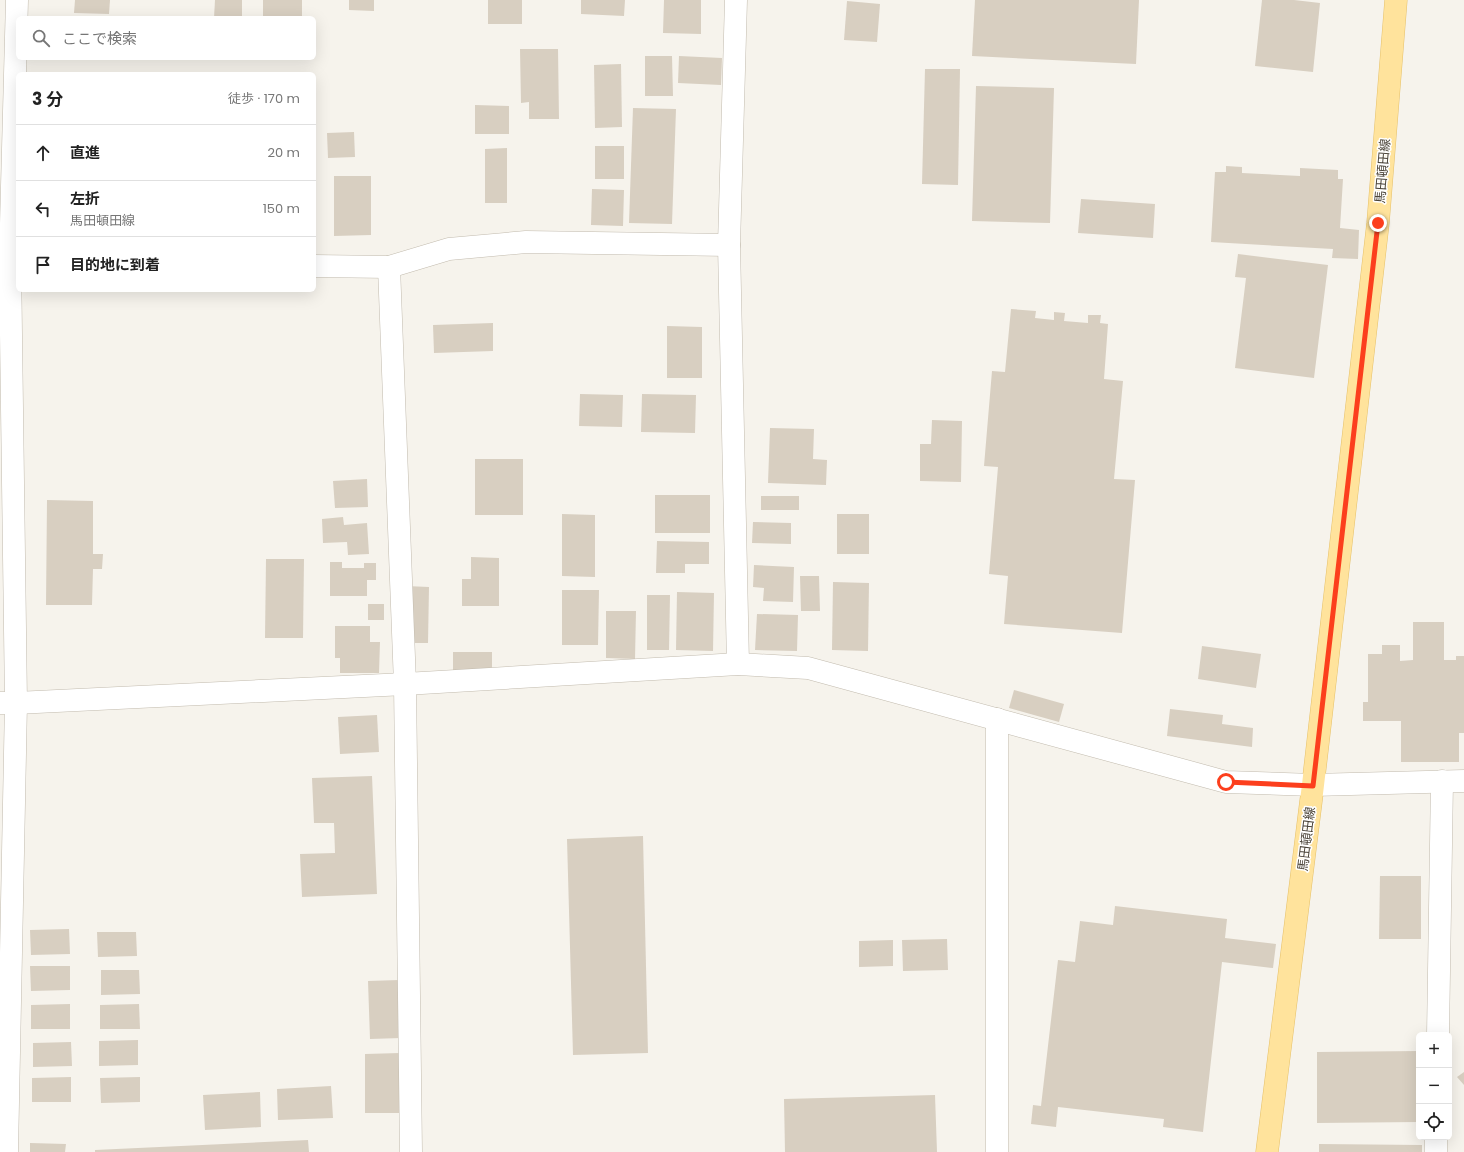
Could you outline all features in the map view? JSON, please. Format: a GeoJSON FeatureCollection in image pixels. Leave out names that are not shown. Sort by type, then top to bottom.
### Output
{"type":"FeatureCollection","features":[{"type":"Feature","properties":{"kind":"main road","name":"馬田頓田線"},"geometry":{"type":"LineString","coordinates":[[1267,1152],[1313,786],[1378,223],[1396,0]]}},
{"type":"Feature","properties":{"kind":"street"},"geometry":{"type":"LineString","coordinates":[[17,0],[17,16]]}},
{"type":"Feature","properties":{"kind":"street"},"geometry":{"type":"LineString","coordinates":[[736,0],[729,245],[738,664]]}},
{"type":"Feature","properties":{"kind":"street"},"geometry":{"type":"LineString","coordinates":[[16,60],[16,72]]}},
{"type":"Feature","properties":{"kind":"street"},"geometry":{"type":"LineString","coordinates":[[8,1152],[8,703],[16,87]]}},
{"type":"Feature","properties":{"kind":"street"},"geometry":{"type":"LineString","coordinates":[[316,266],[388,267],[449,249],[526,242],[729,245]]}},
{"type":"Feature","properties":{"kind":"street"},"geometry":{"type":"LineString","coordinates":[[388,267],[406,684],[411,1152]]}},
{"type":"Feature","properties":{"kind":"street"},"geometry":{"type":"LineString","coordinates":[[8,703],[406,684],[738,664],[808,668],[1226,782],[1313,786],[1464,781]]}},
{"type":"Feature","properties":{"kind":"street"},"geometry":{"type":"LineString","coordinates":[[997,719],[997,1152]]}},
{"type":"Feature","properties":{"kind":"street"},"geometry":{"type":"LineString","coordinates":[[1438,1032],[1442,781]]}},
{"type":"Feature","properties":{"kind":"street"},"geometry":{"type":"LineString","coordinates":[[1436,1140],[1436,1152]]}},
{"type":"Feature","properties":{"kind":"building"},"geometry":{"type":"Polygon","coordinates":[[[75,0],[110,0],[109,14],[74,13],[75,0]]]}},
{"type":"Feature","properties":{"kind":"building"},"geometry":{"type":"Polygon","coordinates":[[[215,0],[242,0],[242,16],[214,16],[215,0]]]}},
{"type":"Feature","properties":{"kind":"building"},"geometry":{"type":"Polygon","coordinates":[[[263,0],[302,0],[302,16],[263,16],[263,0]]]}},
{"type":"Feature","properties":{"kind":"building"},"geometry":{"type":"Polygon","coordinates":[[[349,0],[374,0],[374,11],[349,10],[349,0]]]}},
{"type":"Feature","properties":{"kind":"building"},"geometry":{"type":"Polygon","coordinates":[[[488,0],[522,0],[522,24],[488,24],[488,0]]]}},
{"type":"Feature","properties":{"kind":"building"},"geometry":{"type":"Polygon","coordinates":[[[581,0],[625,0],[624,16],[581,14],[581,0]]]}},
{"type":"Feature","properties":{"kind":"building"},"geometry":{"type":"Polygon","coordinates":[[[664,0],[701,0],[701,34],[663,33],[664,0]]]}},
{"type":"Feature","properties":{"kind":"building"},"geometry":{"type":"Polygon","coordinates":[[[975,0],[1139,0],[1136,64],[972,56],[975,0]]]}},
{"type":"Feature","properties":{"kind":"building"},"geometry":{"type":"Polygon","coordinates":[[[1262,0],[1294,0],[1320,3],[1313,72],[1255,66],[1262,0]]]}},
{"type":"Feature","properties":{"kind":"building"},"geometry":{"type":"Polygon","coordinates":[[[847,1],[880,4],[877,42],[844,40],[847,1]]]}},
{"type":"Feature","properties":{"kind":"building"},"geometry":{"type":"Polygon","coordinates":[[[520,49],[558,49],[559,119],[529,119],[529,102],[521,103],[520,49]]]}},
{"type":"Feature","properties":{"kind":"building"},"geometry":{"type":"Polygon","coordinates":[[[645,56],[672,56],[673,96],[645,96],[645,56]]]}},
{"type":"Feature","properties":{"kind":"building"},"geometry":{"type":"Polygon","coordinates":[[[679,56],[722,58],[721,85],[678,83],[679,56]]]}},
{"type":"Feature","properties":{"kind":"building"},"geometry":{"type":"Polygon","coordinates":[[[621,64],[622,127],[595,128],[594,65],[621,64]]]}},
{"type":"Feature","properties":{"kind":"building"},"geometry":{"type":"Polygon","coordinates":[[[925,69],[960,69],[958,185],[922,184],[925,69]]]}},
{"type":"Feature","properties":{"kind":"building"},"geometry":{"type":"Polygon","coordinates":[[[976,86],[1054,88],[1050,223],[972,221],[976,86]]]}},
{"type":"Feature","properties":{"kind":"building"},"geometry":{"type":"Polygon","coordinates":[[[475,105],[509,106],[509,134],[475,134],[475,105]]]}},
{"type":"Feature","properties":{"kind":"building"},"geometry":{"type":"Polygon","coordinates":[[[633,108],[676,109],[672,224],[629,223],[633,108]]]}},
{"type":"Feature","properties":{"kind":"building"},"geometry":{"type":"Polygon","coordinates":[[[354,132],[355,157],[328,158],[327,133],[354,132]]]}},
{"type":"Feature","properties":{"kind":"building"},"geometry":{"type":"Polygon","coordinates":[[[595,146],[624,146],[624,179],[595,179],[595,146]]]}},
{"type":"Feature","properties":{"kind":"building"},"geometry":{"type":"Polygon","coordinates":[[[507,148],[507,203],[485,203],[485,149],[507,148]]]}},
{"type":"Feature","properties":{"kind":"building"},"geometry":{"type":"Polygon","coordinates":[[[1226,166],[1242,167],[1242,173],[1300,176],[1300,168],[1338,170],[1338,179],[1343,179],[1340,228],[1359,230],[1358,259],[1332,258],[1333,249],[1211,242],[1215,172],[1226,172],[1226,166]]]}},
{"type":"Feature","properties":{"kind":"building"},"geometry":{"type":"Polygon","coordinates":[[[334,176],[371,176],[371,235],[334,236],[334,176]]]}},
{"type":"Feature","properties":{"kind":"building"},"geometry":{"type":"Polygon","coordinates":[[[592,189],[624,190],[623,226],[591,225],[592,189]]]}},
{"type":"Feature","properties":{"kind":"building"},"geometry":{"type":"Polygon","coordinates":[[[1081,199],[1155,204],[1153,238],[1078,233],[1081,199]]]}},
{"type":"Feature","properties":{"kind":"building"},"geometry":{"type":"Polygon","coordinates":[[[1238,254],[1328,265],[1314,378],[1235,368],[1246,278],[1235,277],[1238,254]]]}},
{"type":"Feature","properties":{"kind":"building"},"geometry":{"type":"Polygon","coordinates":[[[1011,309],[1036,311],[1035,318],[1054,320],[1054,312],[1065,313],[1064,321],[1088,323],[1088,315],[1101,315],[1100,323],[1108,324],[1104,379],[1123,381],[1114,479],[1135,480],[1122,633],[1004,624],[1008,576],[989,574],[998,467],[984,466],[992,371],[1005,372],[1011,309]]]}},
{"type":"Feature","properties":{"kind":"building"},"geometry":{"type":"Polygon","coordinates":[[[493,323],[493,351],[434,353],[433,325],[493,323]]]}},
{"type":"Feature","properties":{"kind":"building"},"geometry":{"type":"Polygon","coordinates":[[[667,326],[702,327],[702,378],[667,378],[667,326]]]}},
{"type":"Feature","properties":{"kind":"building"},"geometry":{"type":"Polygon","coordinates":[[[580,394],[623,395],[622,427],[579,426],[580,394]]]}},
{"type":"Feature","properties":{"kind":"building"},"geometry":{"type":"Polygon","coordinates":[[[642,394],[696,395],[695,433],[641,432],[642,394]]]}},
{"type":"Feature","properties":{"kind":"building"},"geometry":{"type":"Polygon","coordinates":[[[932,420],[962,421],[961,482],[920,481],[920,444],[931,444],[932,420]]]}},
{"type":"Feature","properties":{"kind":"building"},"geometry":{"type":"Polygon","coordinates":[[[770,428],[814,429],[813,459],[827,460],[826,485],[768,483],[770,428]]]}},
{"type":"Feature","properties":{"kind":"building"},"geometry":{"type":"Polygon","coordinates":[[[475,459],[523,459],[523,515],[475,515],[475,459]]]}},
{"type":"Feature","properties":{"kind":"building"},"geometry":{"type":"Polygon","coordinates":[[[367,479],[368,507],[335,508],[333,481],[367,479]]]}},
{"type":"Feature","properties":{"kind":"building"},"geometry":{"type":"Polygon","coordinates":[[[655,495],[710,495],[710,533],[655,533],[655,495]]]}},
{"type":"Feature","properties":{"kind":"building"},"geometry":{"type":"Polygon","coordinates":[[[761,496],[799,496],[799,510],[761,510],[761,496]]]}},
{"type":"Feature","properties":{"kind":"building"},"geometry":{"type":"Polygon","coordinates":[[[47,500],[93,501],[93,554],[103,554],[102,569],[93,569],[92,605],[46,605],[47,500]]]}},
{"type":"Feature","properties":{"kind":"building"},"geometry":{"type":"Polygon","coordinates":[[[562,514],[595,515],[595,577],[562,576],[562,514]]]}},
{"type":"Feature","properties":{"kind":"building"},"geometry":{"type":"Polygon","coordinates":[[[837,514],[869,514],[869,554],[837,554],[837,514]]]}},
{"type":"Feature","properties":{"kind":"building"},"geometry":{"type":"Polygon","coordinates":[[[343,517],[344,525],[367,523],[369,554],[348,555],[347,542],[323,543],[322,519],[343,517]]]}},
{"type":"Feature","properties":{"kind":"building"},"geometry":{"type":"Polygon","coordinates":[[[753,522],[791,523],[791,544],[752,543],[753,522]]]}},
{"type":"Feature","properties":{"kind":"building"},"geometry":{"type":"Polygon","coordinates":[[[657,541],[709,542],[709,564],[685,564],[685,573],[656,573],[657,541]]]}},
{"type":"Feature","properties":{"kind":"building"},"geometry":{"type":"Polygon","coordinates":[[[471,557],[499,558],[499,606],[462,606],[462,579],[471,579],[471,557]]]}},
{"type":"Feature","properties":{"kind":"building"},"geometry":{"type":"Polygon","coordinates":[[[266,559],[304,559],[303,638],[265,638],[266,559]]]}},
{"type":"Feature","properties":{"kind":"building"},"geometry":{"type":"Polygon","coordinates":[[[330,562],[342,562],[342,568],[364,568],[364,563],[376,563],[376,580],[367,580],[367,596],[330,596],[330,562]]]}},
{"type":"Feature","properties":{"kind":"building"},"geometry":{"type":"Polygon","coordinates":[[[754,565],[794,567],[793,602],[763,601],[764,588],[753,587],[754,565]]]}},
{"type":"Feature","properties":{"kind":"building"},"geometry":{"type":"Polygon","coordinates":[[[800,576],[819,576],[820,611],[801,611],[800,576]]]}},
{"type":"Feature","properties":{"kind":"building"},"geometry":{"type":"Polygon","coordinates":[[[833,582],[869,583],[868,651],[832,650],[833,582]]]}},
{"type":"Feature","properties":{"kind":"building"},"geometry":{"type":"Polygon","coordinates":[[[406,586],[429,587],[428,643],[405,643],[406,586]]]}},
{"type":"Feature","properties":{"kind":"building"},"geometry":{"type":"Polygon","coordinates":[[[562,590],[599,590],[598,645],[562,645],[562,590]]]}},
{"type":"Feature","properties":{"kind":"building"},"geometry":{"type":"Polygon","coordinates":[[[677,592],[714,593],[713,651],[676,650],[677,592]]]}},
{"type":"Feature","properties":{"kind":"building"},"geometry":{"type":"Polygon","coordinates":[[[647,595],[670,595],[669,650],[647,650],[647,595]]]}},
{"type":"Feature","properties":{"kind":"building"},"geometry":{"type":"Polygon","coordinates":[[[368,604],[384,604],[384,620],[368,620],[368,604]]]}},
{"type":"Feature","properties":{"kind":"building"},"geometry":{"type":"Polygon","coordinates":[[[606,611],[636,611],[635,659],[606,658],[606,611]]]}},
{"type":"Feature","properties":{"kind":"building"},"geometry":{"type":"Polygon","coordinates":[[[757,614],[798,615],[797,651],[755,650],[757,614]]]}},
{"type":"Feature","properties":{"kind":"building"},"geometry":{"type":"Polygon","coordinates":[[[1413,622],[1444,622],[1444,660],[1456,660],[1456,656],[1464,656],[1464,733],[1459,733],[1459,762],[1401,762],[1401,721],[1363,721],[1363,702],[1368,702],[1368,654],[1382,654],[1382,645],[1400,645],[1400,661],[1413,660],[1413,622]]]}},
{"type":"Feature","properties":{"kind":"building"},"geometry":{"type":"Polygon","coordinates":[[[335,626],[370,626],[370,642],[380,642],[379,673],[340,673],[340,658],[335,658],[335,626]]]}},
{"type":"Feature","properties":{"kind":"building"},"geometry":{"type":"Polygon","coordinates":[[[1202,646],[1261,654],[1256,688],[1198,679],[1202,646]]]}},
{"type":"Feature","properties":{"kind":"building"},"geometry":{"type":"Polygon","coordinates":[[[453,652],[492,652],[492,671],[453,671],[453,652]]]}},
{"type":"Feature","properties":{"kind":"building"},"geometry":{"type":"Polygon","coordinates":[[[1014,690],[1064,704],[1059,722],[1009,708],[1014,690]]]}},
{"type":"Feature","properties":{"kind":"building"},"geometry":{"type":"Polygon","coordinates":[[[1170,709],[1223,715],[1222,724],[1253,728],[1252,747],[1167,736],[1170,709]]]}},
{"type":"Feature","properties":{"kind":"building"},"geometry":{"type":"Polygon","coordinates":[[[377,715],[379,752],[340,754],[338,717],[377,715]]]}},
{"type":"Feature","properties":{"kind":"building"},"geometry":{"type":"Polygon","coordinates":[[[372,776],[377,894],[302,897],[300,854],[335,853],[334,823],[314,823],[312,778],[372,776]]]}},
{"type":"Feature","properties":{"kind":"building"},"geometry":{"type":"Polygon","coordinates":[[[643,836],[648,1053],[573,1055],[567,839],[643,836]]]}},
{"type":"Feature","properties":{"kind":"building"},"geometry":{"type":"Polygon","coordinates":[[[1380,876],[1421,876],[1421,939],[1379,939],[1380,876]]]}},
{"type":"Feature","properties":{"kind":"building"},"geometry":{"type":"Polygon","coordinates":[[[1115,906],[1227,919],[1225,938],[1276,944],[1273,968],[1222,962],[1203,1132],[1163,1127],[1164,1119],[1058,1107],[1056,1127],[1031,1124],[1033,1105],[1041,1106],[1058,960],[1075,962],[1080,921],[1113,925],[1115,906]]]}},
{"type":"Feature","properties":{"kind":"building"},"geometry":{"type":"Polygon","coordinates":[[[69,929],[70,954],[31,955],[30,930],[69,929]]]}},
{"type":"Feature","properties":{"kind":"building"},"geometry":{"type":"Polygon","coordinates":[[[97,932],[136,932],[137,956],[98,957],[97,932]]]}},
{"type":"Feature","properties":{"kind":"building"},"geometry":{"type":"Polygon","coordinates":[[[947,939],[948,970],[903,971],[902,940],[947,939]]]}},
{"type":"Feature","properties":{"kind":"building"},"geometry":{"type":"Polygon","coordinates":[[[893,940],[893,966],[859,967],[859,941],[893,940]]]}},
{"type":"Feature","properties":{"kind":"building"},"geometry":{"type":"Polygon","coordinates":[[[30,966],[70,966],[70,990],[31,991],[30,966]]]}},
{"type":"Feature","properties":{"kind":"building"},"geometry":{"type":"Polygon","coordinates":[[[101,970],[139,970],[140,994],[101,995],[101,970]]]}},
{"type":"Feature","properties":{"kind":"building"},"geometry":{"type":"Polygon","coordinates":[[[399,980],[401,1038],[370,1039],[368,981],[399,980]]]}},
{"type":"Feature","properties":{"kind":"building"},"geometry":{"type":"Polygon","coordinates":[[[70,1004],[70,1029],[31,1029],[31,1005],[70,1004]]]}},
{"type":"Feature","properties":{"kind":"building"},"geometry":{"type":"Polygon","coordinates":[[[139,1004],[140,1029],[100,1029],[100,1005],[139,1004]]]}},
{"type":"Feature","properties":{"kind":"building"},"geometry":{"type":"Polygon","coordinates":[[[138,1040],[138,1065],[99,1066],[99,1041],[138,1040]]]}},
{"type":"Feature","properties":{"kind":"building"},"geometry":{"type":"Polygon","coordinates":[[[71,1042],[72,1066],[33,1067],[33,1043],[71,1042]]]}},
{"type":"Feature","properties":{"kind":"building"},"geometry":{"type":"Polygon","coordinates":[[[1416,1051],[1416,1122],[1317,1123],[1317,1052],[1416,1051]]]}},
{"type":"Feature","properties":{"kind":"building"},"geometry":{"type":"Polygon","coordinates":[[[400,1053],[400,1113],[365,1113],[365,1054],[400,1053]]]}},
{"type":"Feature","properties":{"kind":"building"},"geometry":{"type":"Polygon","coordinates":[[[1464,1072],[1464,1085],[1457,1077],[1464,1072]]]}},
{"type":"Feature","properties":{"kind":"building"},"geometry":{"type":"Polygon","coordinates":[[[71,1077],[71,1102],[32,1102],[32,1078],[71,1077]]]}},
{"type":"Feature","properties":{"kind":"building"},"geometry":{"type":"Polygon","coordinates":[[[140,1077],[140,1102],[101,1103],[100,1078],[140,1077]]]}},
{"type":"Feature","properties":{"kind":"building"},"geometry":{"type":"Polygon","coordinates":[[[331,1086],[333,1118],[278,1120],[277,1089],[331,1086]]]}},
{"type":"Feature","properties":{"kind":"building"},"geometry":{"type":"Polygon","coordinates":[[[260,1092],[261,1127],[205,1130],[203,1095],[260,1092]]]}},
{"type":"Feature","properties":{"kind":"building"},"geometry":{"type":"Polygon","coordinates":[[[935,1095],[937,1152],[785,1152],[784,1099],[935,1095]]]}},
{"type":"Feature","properties":{"kind":"building"},"geometry":{"type":"Polygon","coordinates":[[[308,1140],[309,1152],[95,1152],[95,1150],[308,1140]]]}},
{"type":"Feature","properties":{"kind":"building"},"geometry":{"type":"Polygon","coordinates":[[[30,1143],[66,1144],[65,1152],[30,1152],[30,1143]]]}},
{"type":"Feature","properties":{"kind":"building"},"geometry":{"type":"Polygon","coordinates":[[[1319,1144],[1422,1145],[1422,1152],[1319,1152],[1319,1144]]]}},
{"type":"Feature","properties":{"kind":"route"},"geometry":{"type":"LineString","coordinates":[[1226,782],[1313,786],[1378,223]]}}]}
